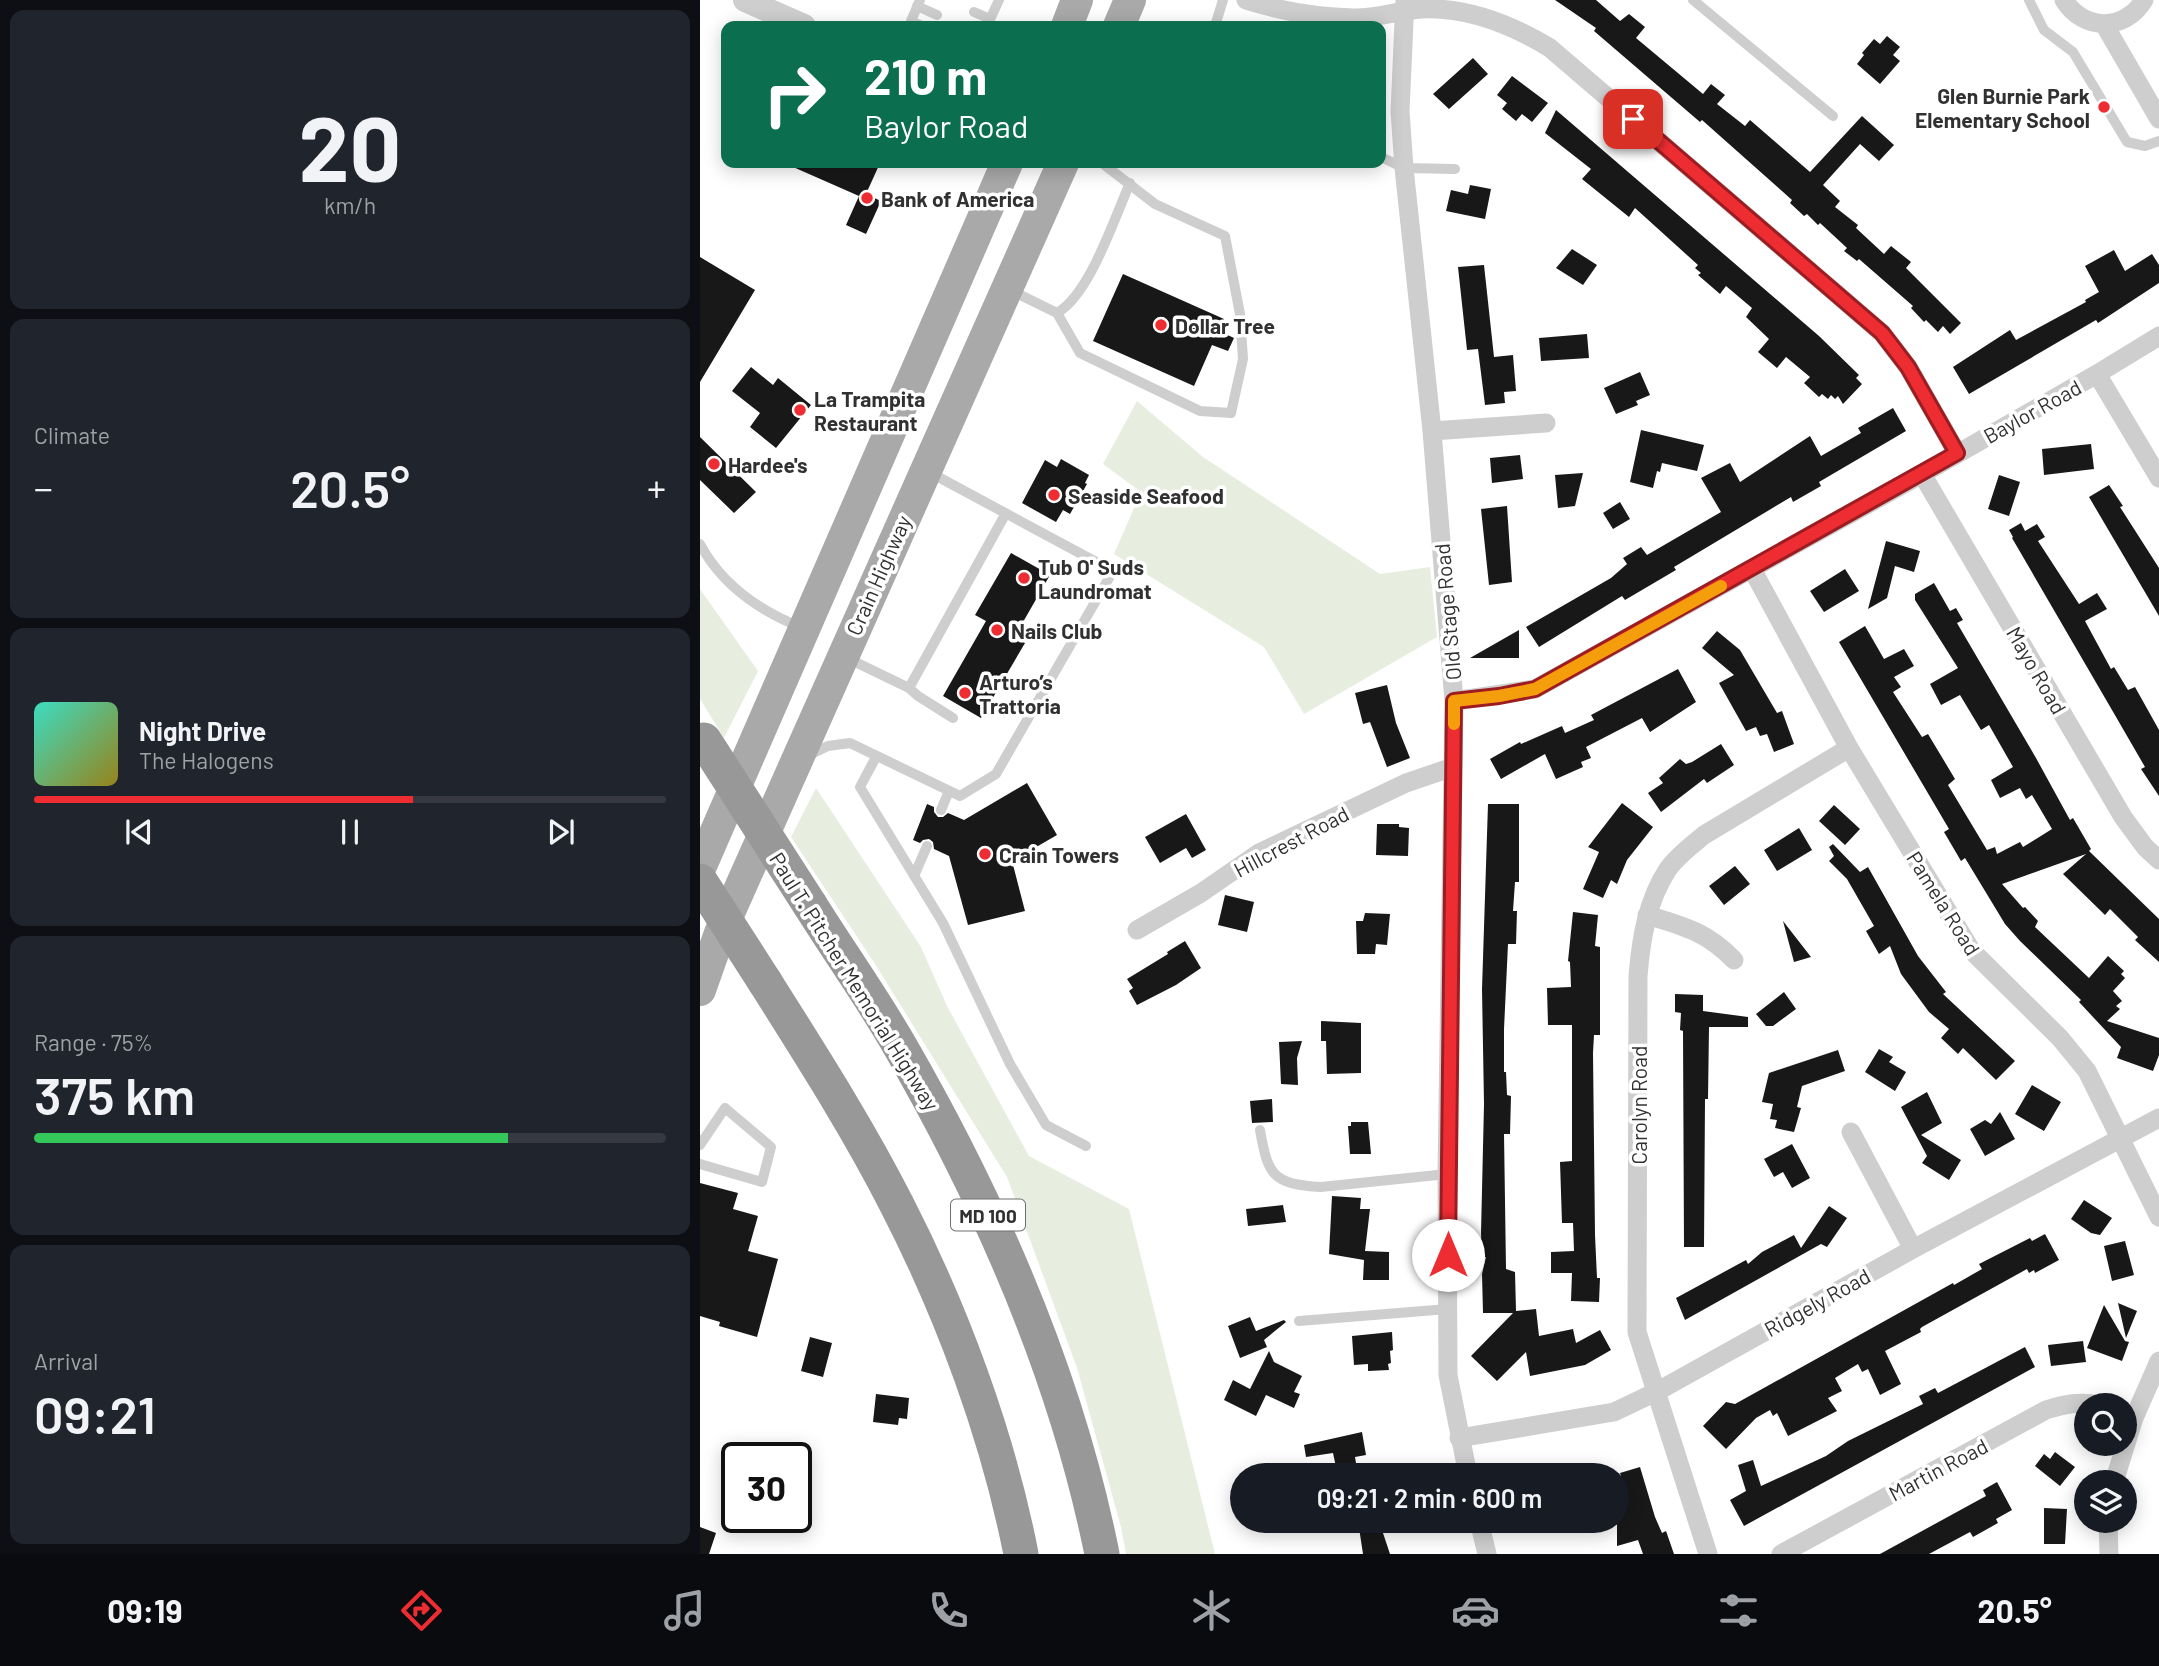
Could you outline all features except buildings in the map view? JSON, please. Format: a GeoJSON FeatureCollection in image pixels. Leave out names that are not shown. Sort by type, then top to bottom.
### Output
{"type":"FeatureCollection","features":[{"type":"Feature","properties":{"kind":"highway","name":"Paul T. Pitcher Memorial Highway"},"geometry":{"type":"LineString","coordinates":[[702,737],[901,1046],[964,1162],[1018,1281],[1061,1397],[1093,1507],[1102,1554]]}},
{"type":"Feature","properties":{"kind":"highway"},"geometry":{"type":"LineString","coordinates":[[700,881],[833,1091],[891,1194],[944,1306],[983,1414],[1021,1554]]}},
{"type":"Feature","properties":{"kind":"main road"},"geometry":{"type":"LineString","coordinates":[[1121,21],[1130,0]]}},
{"type":"Feature","properties":{"kind":"main road"},"geometry":{"type":"LineString","coordinates":[[987,168],[990,182],[989,205]]}},
{"type":"Feature","properties":{"kind":"main road"},"geometry":{"type":"LineString","coordinates":[[700,868],[1005,168]]}},
{"type":"Feature","properties":{"kind":"main road","name":"Crain Highway"},"geometry":{"type":"LineString","coordinates":[[700,990],[720,933],[795,762],[1061,168]]}},
{"type":"Feature","properties":{"kind":"street"},"geometry":{"type":"LineString","coordinates":[[745,0],[793,21]]}},
{"type":"Feature","properties":{"kind":"street"},"geometry":{"type":"LineString","coordinates":[[1247,0],[1296,12],[1315,10],[1355,19],[1405,6],[1455,11],[1524,32],[1550,48],[1882,333],[1908,367],[1957,453]]}},
{"type":"Feature","properties":{"kind":"street"},"geometry":{"type":"LineString","coordinates":[[2064,0],[2082,19],[2104,24],[2126,19],[2144,0]]}},
{"type":"Feature","properties":{"kind":"street","name":"Old Stage Road"},"geometry":{"type":"LineString","coordinates":[[1405,6],[1401,111],[1404,167],[1432,431],[1454,701],[1447,1174],[1448,1375],[1465,1463]]}},
{"type":"Feature","properties":{"kind":"street"},"geometry":{"type":"LineString","coordinates":[[2104,24],[2159,119]]}},
{"type":"Feature","properties":{"kind":"street","name":"Baylor Road"},"geometry":{"type":"LineString","coordinates":[[1454,701],[1535,689],[1922,474],[2159,336]]}},
{"type":"Feature","properties":{"kind":"street"},"geometry":{"type":"LineString","coordinates":[[2097,374],[2159,478]]}},
{"type":"Feature","properties":{"kind":"street"},"geometry":{"type":"LineString","coordinates":[[1432,431],[1546,423]]}},
{"type":"Feature","properties":{"kind":"street","name":"Mayo Road"},"geometry":{"type":"LineString","coordinates":[[1922,474],[2123,817],[2145,847],[2159,860]]}},
{"type":"Feature","properties":{"kind":"street","name":"Pamela Road"},"geometry":{"type":"LineString","coordinates":[[1752,569],[1849,748],[1970,950],[2060,1038],[2087,1071],[2159,1217]]}},
{"type":"Feature","properties":{"kind":"street","name":"Carolyn Road"},"geometry":{"type":"LineString","coordinates":[[1708,1554],[1637,1332],[1638,976],[1641,943],[1647,915],[1668,868],[1694,843],[1849,748]]}},
{"type":"Feature","properties":{"kind":"street","name":"Hillcrest Road"},"geometry":{"type":"LineString","coordinates":[[1137,930],[1201,893],[1259,853],[1406,783],[1453,767]]}},
{"type":"Feature","properties":{"kind":"street"},"geometry":{"type":"LineString","coordinates":[[1647,915],[1707,935],[1734,960]]}},
{"type":"Feature","properties":{"kind":"street","name":"Ridgely Road"},"geometry":{"type":"LineString","coordinates":[[1459,1438],[1614,1412],[1658,1391],[1913,1249],[2159,1118]]}},
{"type":"Feature","properties":{"kind":"street"},"geometry":{"type":"LineString","coordinates":[[1851,1132],[1913,1249]]}},
{"type":"Feature","properties":{"kind":"street"},"geometry":{"type":"LineString","coordinates":[[2137,1401],[2159,1361]]}},
{"type":"Feature","properties":{"kind":"street","name":"Martin Road"},"geometry":{"type":"LineString","coordinates":[[1781,1554],[2046,1410],[2074,1403]]}},
{"type":"Feature","properties":{"kind":"street"},"geometry":{"type":"LineString","coordinates":[[1482,1533],[1487,1554]]}},
{"type":"Feature","properties":{"kind":"street"},"geometry":{"type":"LineString","coordinates":[[2108,1533],[2109,1554]]}},
{"type":"Feature","properties":{"kind":"lane"},"geometry":{"type":"LineString","coordinates":[[989,21],[999,0]]}},
{"type":"Feature","properties":{"kind":"lane"},"geometry":{"type":"LineString","coordinates":[[1217,21],[1223,0]]}},
{"type":"Feature","properties":{"kind":"lane"},"geometry":{"type":"LineString","coordinates":[[1693,0],[1833,116]]}},
{"type":"Feature","properties":{"kind":"lane"},"geometry":{"type":"LineString","coordinates":[[2029,0],[2044,30],[2073,52],[2127,142],[2145,146],[2159,141]]}},
{"type":"Feature","properties":{"kind":"lane"},"geometry":{"type":"LineString","coordinates":[[909,21],[919,3],[937,15]]}},
{"type":"Feature","properties":{"kind":"lane"},"geometry":{"type":"LineString","coordinates":[[974,12],[985,21]]}},
{"type":"Feature","properties":{"kind":"lane"},"geometry":{"type":"LineString","coordinates":[[1386,160],[1404,167],[1455,169]]}},
{"type":"Feature","properties":{"kind":"lane"},"geometry":{"type":"LineString","coordinates":[[1007,288],[1056,313],[1080,353],[1200,411],[1231,413],[1243,359],[1240,314],[1225,236],[1155,204],[1109,168]]}},
{"type":"Feature","properties":{"kind":"lane"},"geometry":{"type":"LineString","coordinates":[[1056,313],[1069,306],[1088,279],[1130,183]]}},
{"type":"Feature","properties":{"kind":"lane"},"geometry":{"type":"LineString","coordinates":[[795,762],[828,746],[850,743],[960,796],[996,774],[1114,571],[925,470]]}},
{"type":"Feature","properties":{"kind":"lane"},"geometry":{"type":"LineString","coordinates":[[909,688],[1006,513]]}},
{"type":"Feature","properties":{"kind":"lane"},"geometry":{"type":"LineString","coordinates":[[700,544],[705,554],[738,592],[766,613],[803,629]]}},
{"type":"Feature","properties":{"kind":"lane"},"geometry":{"type":"LineString","coordinates":[[842,656],[909,688],[953,718]]}},
{"type":"Feature","properties":{"kind":"lane"},"geometry":{"type":"LineString","coordinates":[[876,757],[860,787],[943,923],[1010,1065],[1046,1125],[1086,1146]]}},
{"type":"Feature","properties":{"kind":"lane"},"geometry":{"type":"LineString","coordinates":[[941,810],[949,792]]}},
{"type":"Feature","properties":{"kind":"lane"},"geometry":{"type":"LineString","coordinates":[[914,876],[927,846]]}},
{"type":"Feature","properties":{"kind":"lane"},"geometry":{"type":"LineString","coordinates":[[700,1145],[725,1108],[771,1147],[761,1182],[700,1164]]}},
{"type":"Feature","properties":{"kind":"lane"},"geometry":{"type":"LineString","coordinates":[[1260,1130],[1266,1161],[1272,1172],[1285,1181],[1301,1186],[1321,1187],[1447,1174]]}},
{"type":"Feature","properties":{"kind":"lane"},"geometry":{"type":"LineString","coordinates":[[1299,1321],[1448,1309]]}},
{"type":"Feature","properties":{"kind":"green space"},"geometry":{"type":"Polygon","coordinates":[[[1137,401],[1203,457],[1380,574],[1430,567],[1437,637],[1304,714],[1264,647],[1114,554],[1141,492],[1103,464],[1137,401]]]}},
{"type":"Feature","properties":{"kind":"green space"},"geometry":{"type":"Polygon","coordinates":[[[700,589],[758,671],[724,738],[700,699],[700,589]]]}},
{"type":"Feature","properties":{"kind":"green space"},"geometry":{"type":"Polygon","coordinates":[[[816,788],[921,947],[947,1006],[1029,1156],[1129,1209],[1215,1554],[1126,1554],[1077,1368],[1007,1177],[875,964],[791,837],[816,788]]]}},
{"type":"Feature","properties":{"kind":"slow traffic"},"geometry":{"type":"LineString","coordinates":[[1454,724],[1454,701],[1535,689],[1721,586]]}},
{"type":"Feature","properties":{"kind":"place","name":"Glen Burnie Park Elementary School"},"geometry":{"type":"Point","coordinates":[2104,107]}},
{"type":"Feature","properties":{"kind":"place","name":"Bank of America"},"geometry":{"type":"Point","coordinates":[867,198]}},
{"type":"Feature","properties":{"kind":"place","name":"Dollar Tree"},"geometry":{"type":"Point","coordinates":[1161,325]}},
{"type":"Feature","properties":{"kind":"place","name":"La Trampita Restaurant"},"geometry":{"type":"Point","coordinates":[800,410]}},
{"type":"Feature","properties":{"kind":"place","name":"Hardee's"},"geometry":{"type":"Point","coordinates":[714,464]}},
{"type":"Feature","properties":{"kind":"place","name":"Seaside Seafood"},"geometry":{"type":"Point","coordinates":[1054,495]}},
{"type":"Feature","properties":{"kind":"place","name":"Tub O' Suds Laundromat"},"geometry":{"type":"Point","coordinates":[1024,578]}},
{"type":"Feature","properties":{"kind":"place","name":"Nails Club"},"geometry":{"type":"Point","coordinates":[997,630]}},
{"type":"Feature","properties":{"kind":"place","name":"Arturo’s Trattoria"},"geometry":{"type":"Point","coordinates":[965,693]}},
{"type":"Feature","properties":{"kind":"place","name":"Crain Towers"},"geometry":{"type":"Point","coordinates":[985,854]}},
{"type":"Feature","properties":{"kind":"route"},"geometry":{"type":"LineString","coordinates":[[1448,1255],[1454,701],[1535,689],[1957,453],[1908,367],[1882,333],[1633,119]]}}]}
